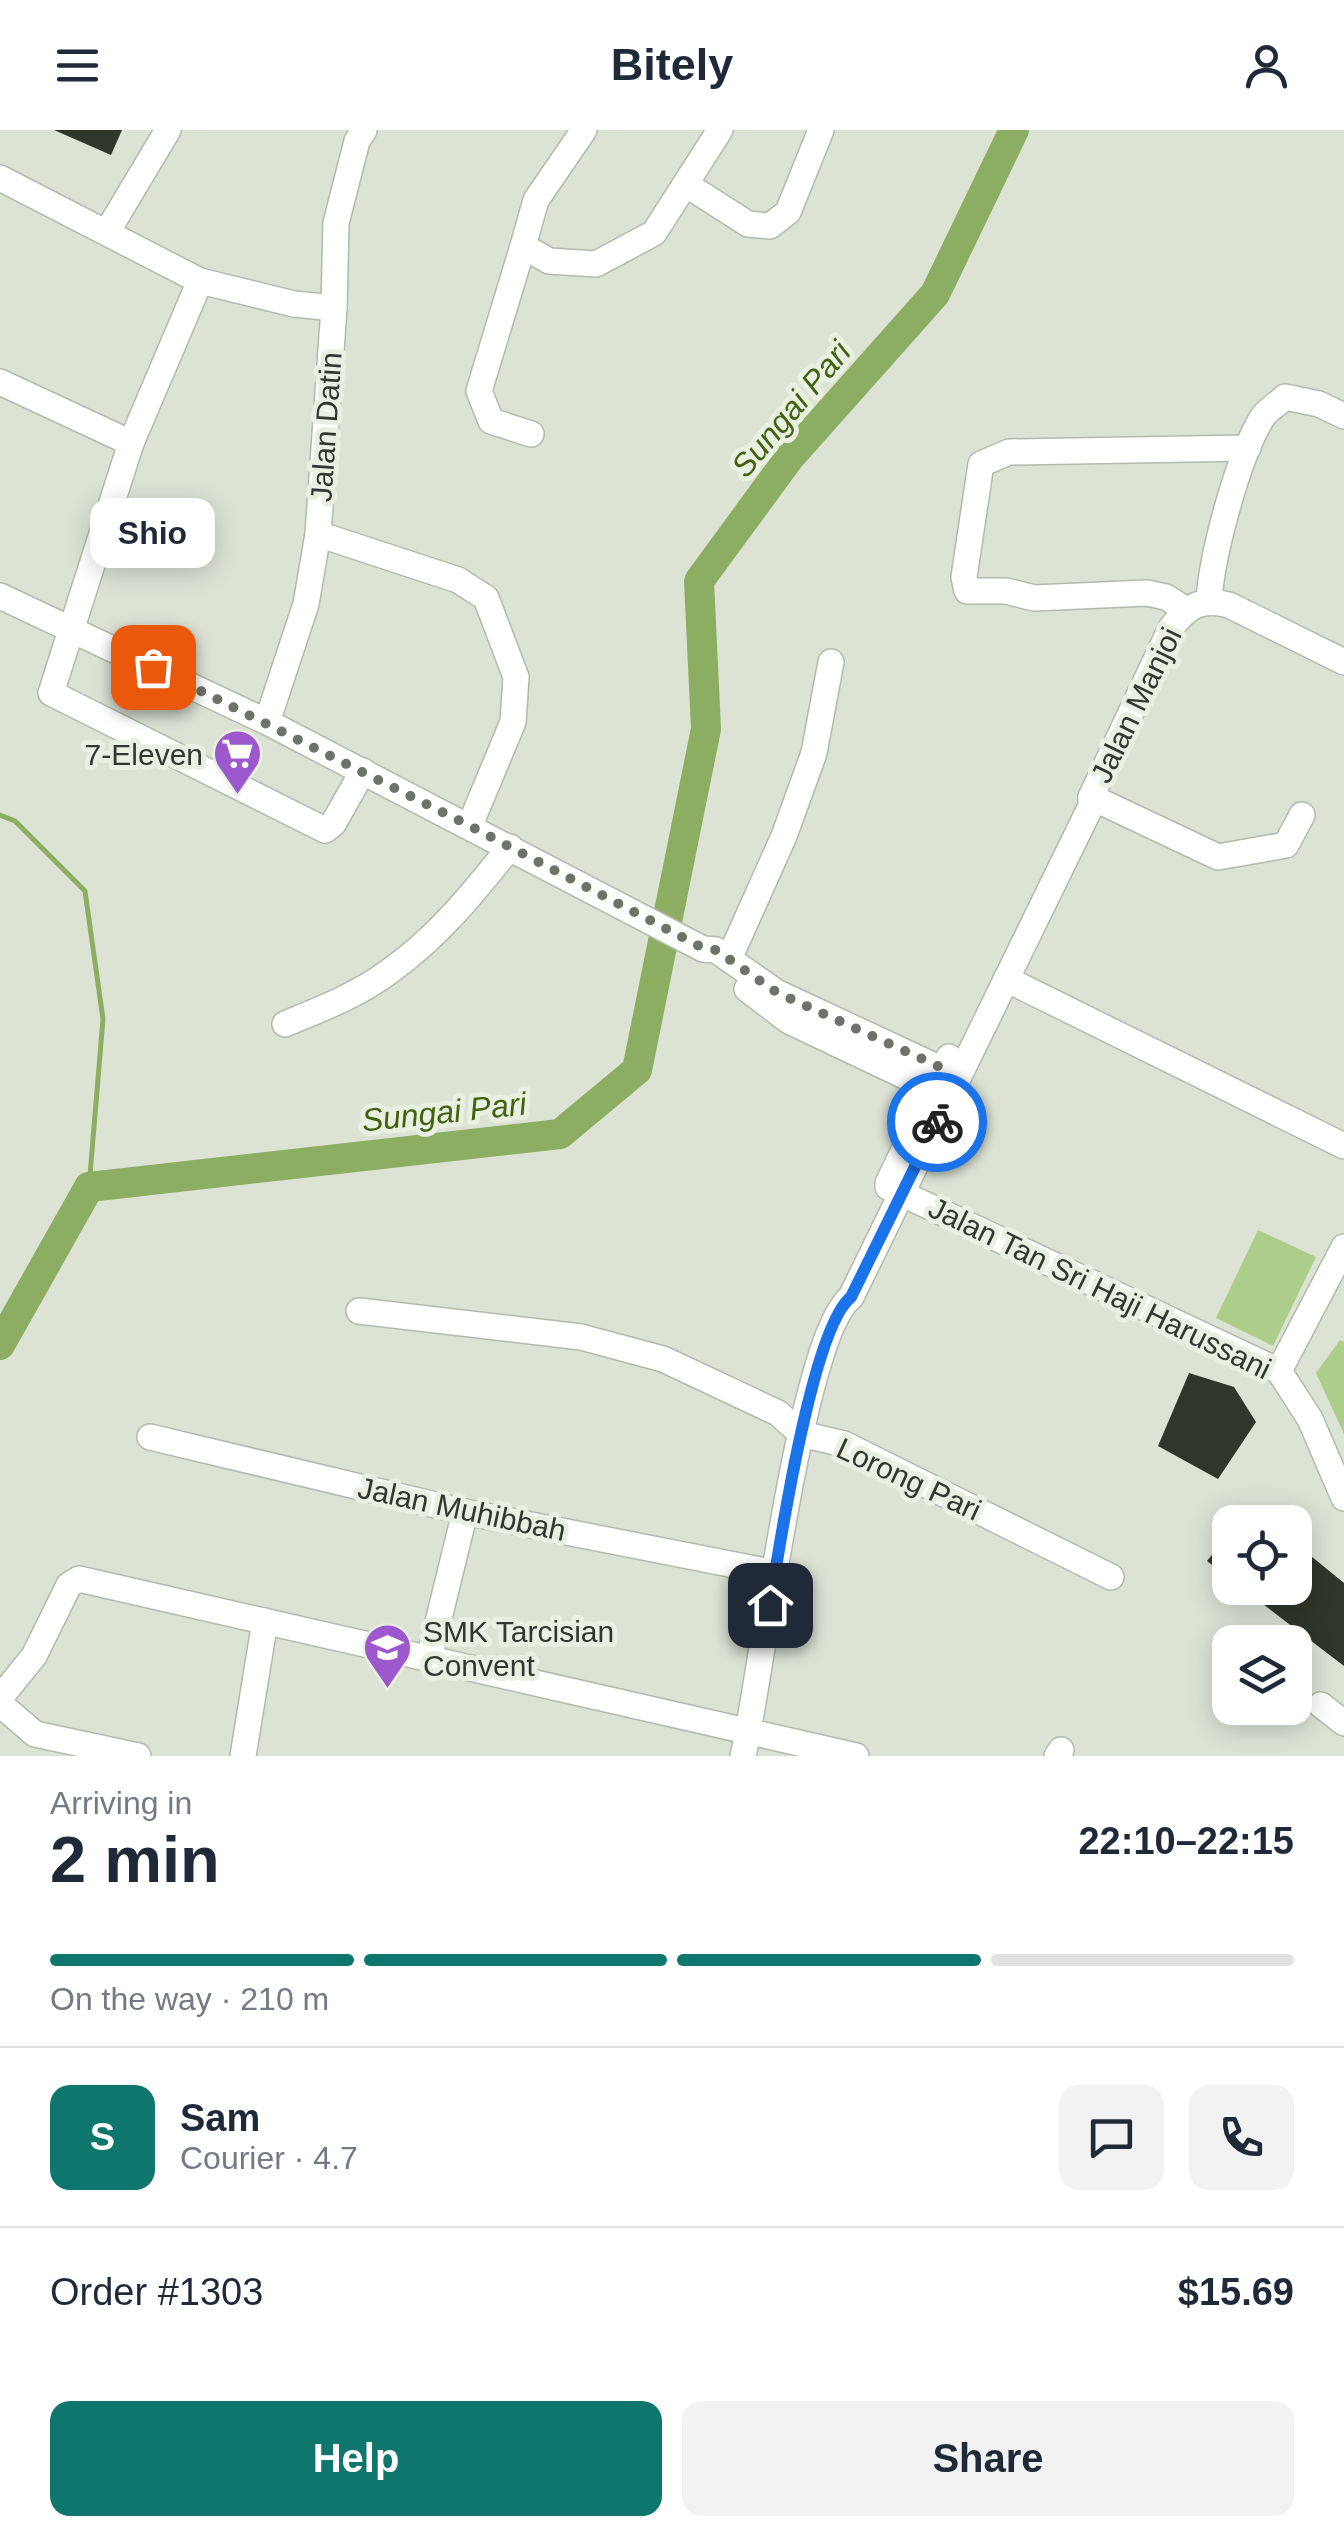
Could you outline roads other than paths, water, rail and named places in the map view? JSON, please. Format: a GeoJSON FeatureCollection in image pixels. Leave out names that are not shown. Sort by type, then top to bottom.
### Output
{"type":"FeatureCollection","features":[{"type":"Feature","properties":{"kind":"street"},"geometry":{"type":"LineString","coordinates":[[107,232],[168,130]]}},
{"type":"Feature","properties":{"kind":"street","name":"Jalan Datin"},"geometry":{"type":"LineString","coordinates":[[267,722],[306,604],[318,534],[336,222],[364,130]]}},
{"type":"Feature","properties":{"kind":"street"},"geometry":{"type":"LineString","coordinates":[[532,434],[491,421],[479,390],[536,200],[584,130]]}},
{"type":"Feature","properties":{"kind":"street"},"geometry":{"type":"LineString","coordinates":[[523,246],[549,261],[596,264],[654,233],[720,130]]}},
{"type":"Feature","properties":{"kind":"street"},"geometry":{"type":"LineString","coordinates":[[687,185],[748,224],[770,226],[788,212],[821,130]]}},
{"type":"Feature","properties":{"kind":"street"},"geometry":{"type":"LineString","coordinates":[[0,178],[200,281],[294,304],[334,308]]}},
{"type":"Feature","properties":{"kind":"street"},"geometry":{"type":"LineString","coordinates":[[200,281],[131,443],[51,693],[325,830],[333,824],[363,771]]}},
{"type":"Feature","properties":{"kind":"street"},"geometry":{"type":"LineString","coordinates":[[0,382],[131,443]]}},
{"type":"Feature","properties":{"kind":"street"},"geometry":{"type":"LineString","coordinates":[[1248,448],[1009,452],[981,464],[964,577],[966,591],[1006,591],[1034,598],[1148,593],[1197,604],[1248,448],[1263,415],[1285,397],[1319,404],[1344,416]]}},
{"type":"Feature","properties":{"kind":"street"},"geometry":{"type":"LineString","coordinates":[[318,534],[458,580],[486,598],[516,676],[513,722],[470,826]]}},
{"type":"Feature","properties":{"kind":"street"},"geometry":{"type":"LineString","coordinates":[[0,596],[267,722],[703,948],[789,1021],[943,1081]]}},
{"type":"Feature","properties":{"kind":"street","name":"Jalan Manjoi"},"geometry":{"type":"LineString","coordinates":[[943,1081],[1006,979],[1091,806],[1091,798],[1171,628],[1197,604],[1229,605],[1344,662]]}},
{"type":"Feature","properties":{"kind":"street"},"geometry":{"type":"LineString","coordinates":[[729,958],[784,836],[814,753],[831,662]]}},
{"type":"Feature","properties":{"kind":"street"},"geometry":{"type":"LineString","coordinates":[[1091,798],[1218,857],[1286,845],[1302,815]]}},
{"type":"Feature","properties":{"kind":"street","name":"Jalan Manjoi"},"geometry":{"type":"LineString","coordinates":[[943,1081],[991,976],[1084,803],[1091,798]]}},
{"type":"Feature","properties":{"kind":"street"},"geometry":{"type":"LineString","coordinates":[[285,1024],[390,972],[456,914],[510,847]]}},
{"type":"Feature","properties":{"kind":"street"},"geometry":{"type":"LineString","coordinates":[[703,948],[716,950],[776,992],[943,1081]]}},
{"type":"Feature","properties":{"kind":"street"},"geometry":{"type":"LineString","coordinates":[[1006,979],[1344,1146]]}},
{"type":"Feature","properties":{"kind":"street"},"geometry":{"type":"LineString","coordinates":[[746,1745],[800,1434],[816,1374],[842,1304],[842,1294],[943,1081]]}},
{"type":"Feature","properties":{"kind":"street","name":"Jalan Tan Sri Haji Harussani"},"geometry":{"type":"LineString","coordinates":[[895,1189],[1279,1371],[1310,1419],[1344,1498]]}},
{"type":"Feature","properties":{"kind":"street"},"geometry":{"type":"LineString","coordinates":[[1279,1371],[1344,1247]]}},
{"type":"Feature","properties":{"kind":"street","name":"Lorong Pari"},"geometry":{"type":"LineString","coordinates":[[360,1311],[582,1337],[664,1359],[778,1412],[800,1434],[844,1444],[1110,1577]]}},
{"type":"Feature","properties":{"kind":"street","name":"Jalan Muhibbah"},"geometry":{"type":"LineString","coordinates":[[150,1436],[465,1512],[775,1573]]}},
{"type":"Feature","properties":{"kind":"street"},"geometry":{"type":"LineString","coordinates":[[429,1659],[465,1512]]}},
{"type":"Feature","properties":{"kind":"street"},"geometry":{"type":"LineString","coordinates":[[138,1756],[35,1734],[0,1701],[34,1656],[69,1585],[79,1579],[429,1659],[746,1745],[856,1756]]}},
{"type":"Feature","properties":{"kind":"street"},"geometry":{"type":"LineString","coordinates":[[244,1756],[265,1621]]}},
{"type":"Feature","properties":{"kind":"street"},"geometry":{"type":"LineString","coordinates":[[1320,1706],[1344,1723]]}},
{"type":"Feature","properties":{"kind":"waterway","name":"Sungai Pari"},"geometry":{"type":"LineString","coordinates":[[0,1345],[89,1187],[560,1134],[637,1070],[706,729],[699,581],[790,457],[935,294],[1014,130]]}},
{"type":"Feature","properties":{"kind":"waterway"},"geometry":{"type":"LineString","coordinates":[[0,815],[15,821],[85,891],[103,1019],[89,1187]]}},
{"type":"Feature","properties":{"kind":"place","name":"Shio"},"geometry":{"type":"Point","coordinates":[153,667]}},
{"type":"Feature","properties":{"kind":"place","name":"7-Eleven"},"geometry":{"type":"Point","coordinates":[238,796]}},
{"type":"Feature","properties":{"kind":"place","name":"SMK Tarcisian Convent"},"geometry":{"type":"Point","coordinates":[388,1690]}}]}
